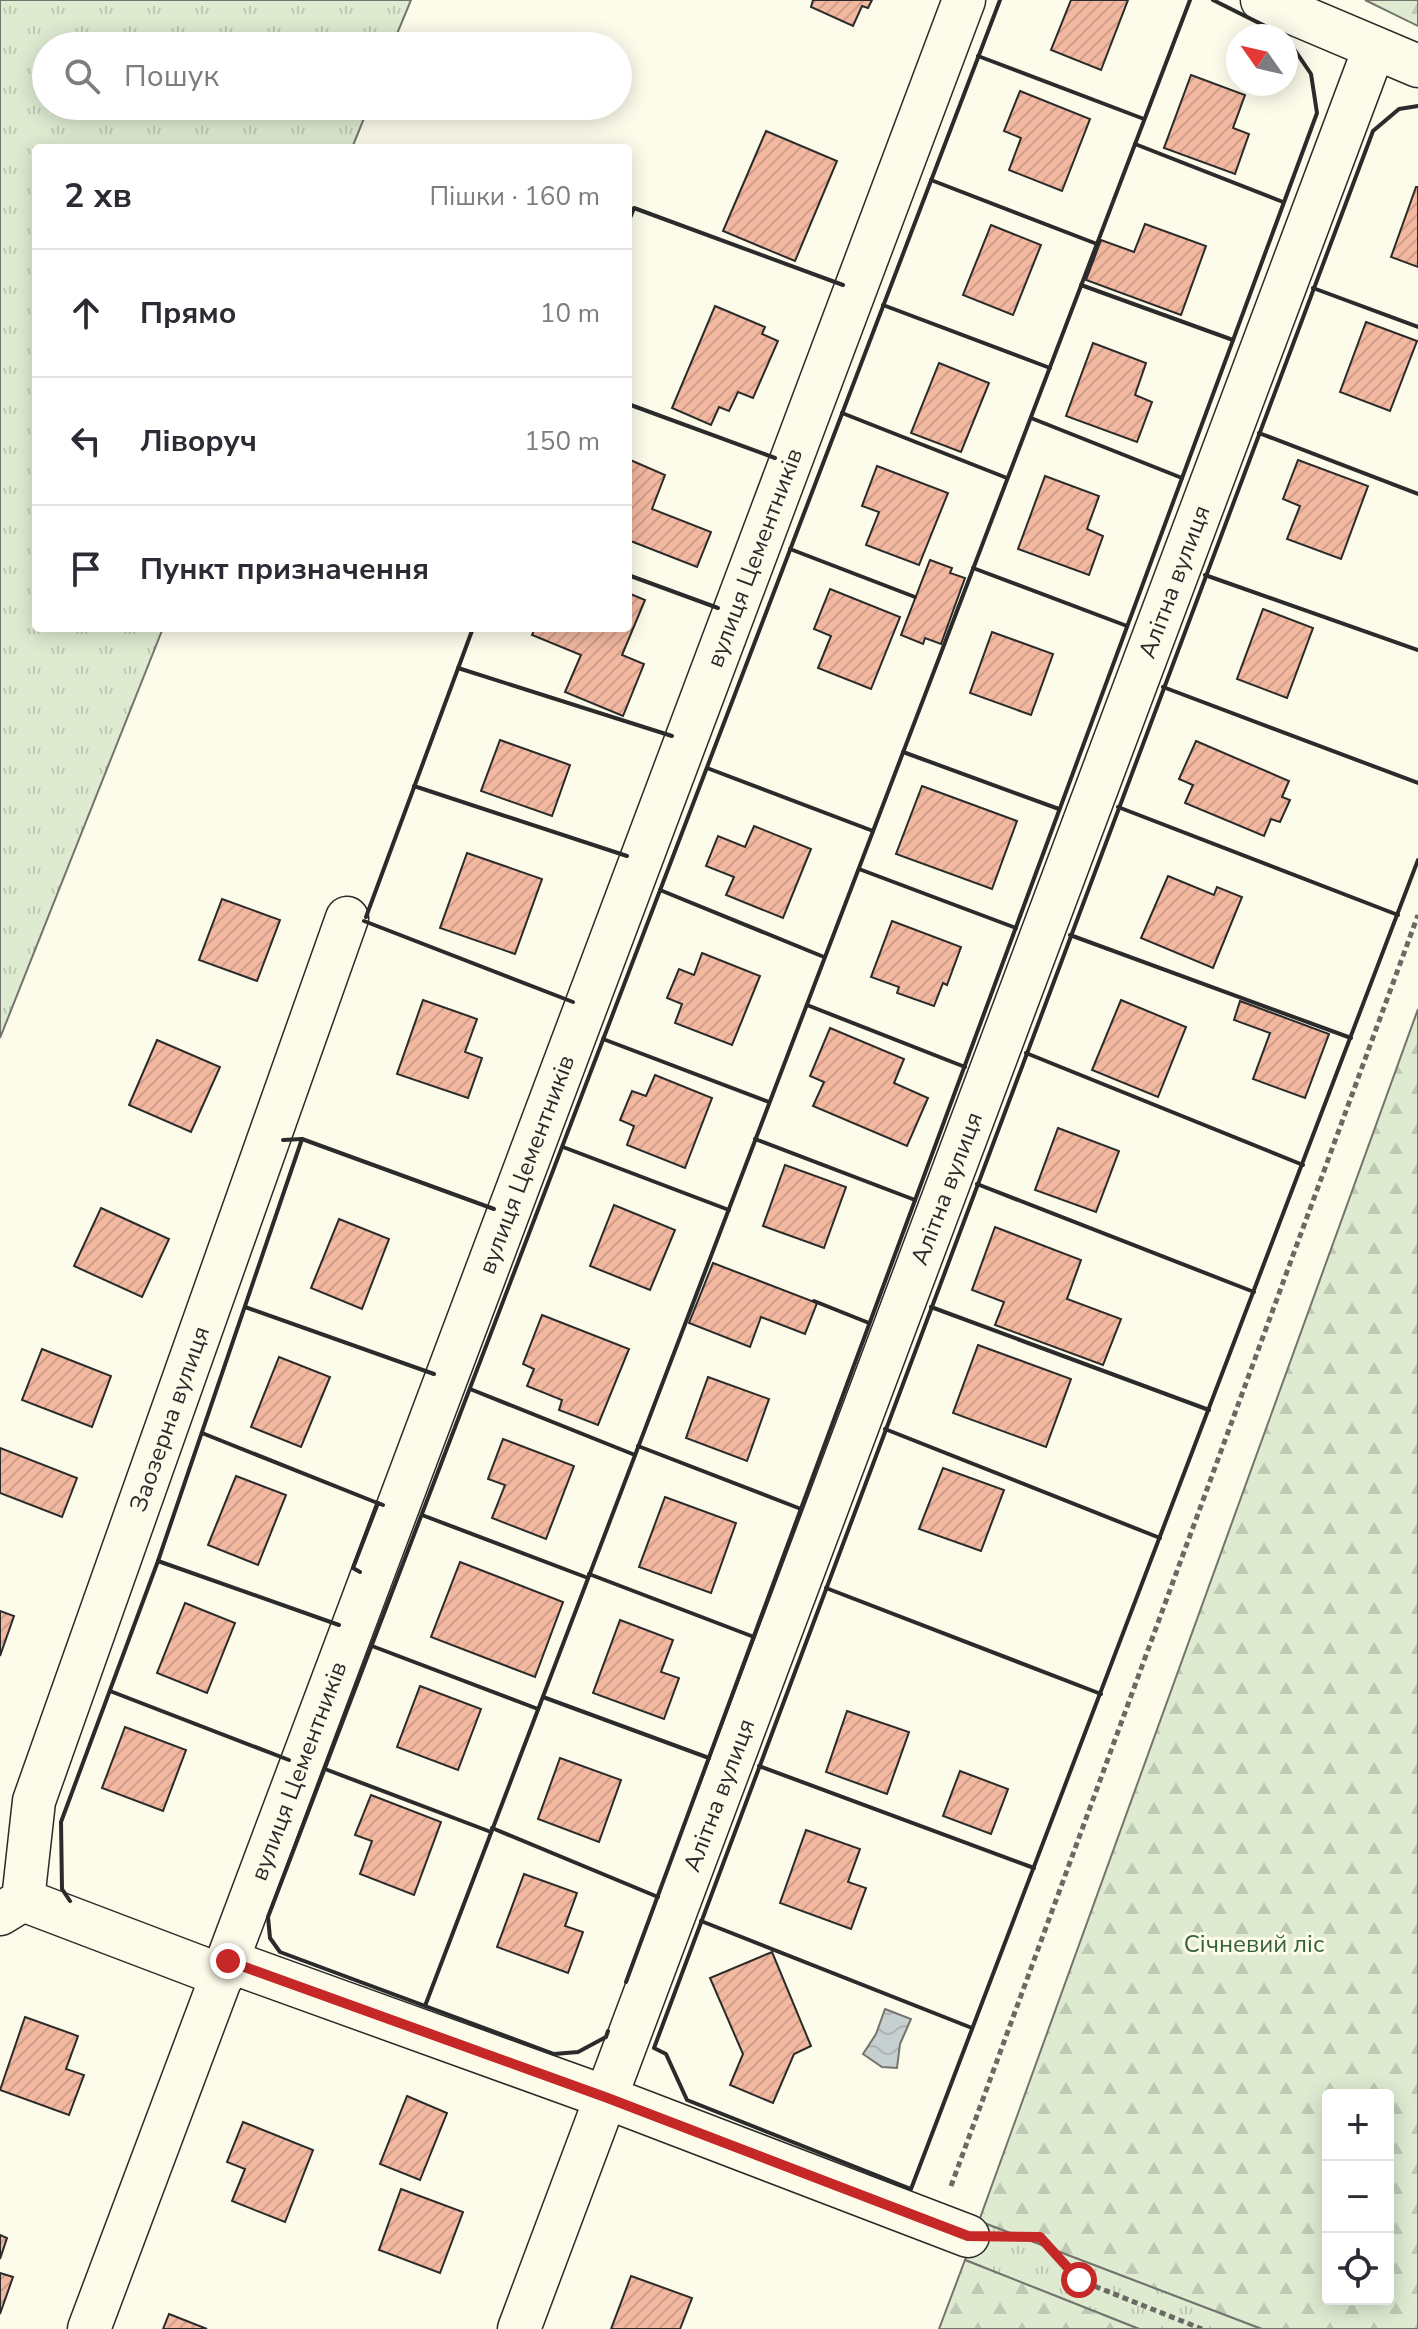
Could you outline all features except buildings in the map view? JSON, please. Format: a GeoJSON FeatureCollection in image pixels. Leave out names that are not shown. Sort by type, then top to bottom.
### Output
{"type":"FeatureCollection","features":[{"type":"Feature","properties":{"kind":"street","name":"вулиця Цементників"},"geometry":{"type":"LineString","coordinates":[[89,2329],[964,0]]}},
{"type":"Feature","properties":{"kind":"street"},"geometry":{"type":"LineString","coordinates":[[1262,0],[1418,66]]}},
{"type":"Feature","properties":{"kind":"street","name":"Алітна вулиця"},"geometry":{"type":"LineString","coordinates":[[519,2329],[1374,49]]}},
{"type":"Feature","properties":{"kind":"street","name":"Заозерна вулиця"},"geometry":{"type":"LineString","coordinates":[[12,1907],[34,1801],[347,918]]}},
{"type":"Feature","properties":{"kind":"street"},"geometry":{"type":"LineString","coordinates":[[12,1907],[226,1969],[605,2097],[952,2230]]}},
{"type":"Feature","properties":{"kind":"path"},"geometry":{"type":"LineString","coordinates":[[1202,2329],[1079,2280],[1040,2237],[952,2230],[1418,915]]}},
{"type":"Feature","properties":{"kind":"green space"},"geometry":{"type":"Polygon","coordinates":[[[0,0],[411,0],[398,32],[32,32],[32,120],[363,120],[354,144],[32,144],[32,632],[161,632],[0,1038],[0,0]]]}},
{"type":"Feature","properties":{"kind":"green space"},"geometry":{"type":"Polygon","coordinates":[[[1365,0],[1418,0],[1418,26],[1365,0]]]}},
{"type":"Feature","properties":{"kind":"green space","name":"Січневий ліс"},"geometry":{"type":"Polygon","coordinates":[[[1418,1009],[1418,2329],[1262,2329],[979,2221],[1418,1009]]]}},
{"type":"Feature","properties":{"kind":"green space"},"geometry":{"type":"Polygon","coordinates":[[[979,2221],[1262,2329],[1139,2329],[965,2260],[979,2221]]]}},
{"type":"Feature","properties":{"kind":"green space"},"geometry":{"type":"Polygon","coordinates":[[[965,2260],[1139,2329],[939,2329],[965,2260]]]}},
{"type":"Feature","properties":{"kind":"water"},"geometry":{"type":"Polygon","coordinates":[[[885,2009],[911,2019],[900,2044],[897,2068],[882,2067],[863,2054],[876,2034],[885,2009]]]}},
{"type":"Feature","properties":{"kind":"wall"},"geometry":{"type":"LineString","coordinates":[[608,2031],[606,2037],[578,2052],[554,2054],[280,1952],[270,1938],[268,1917],[1000,0]]}},
{"type":"Feature","properties":{"kind":"wall"},"geometry":{"type":"LineString","coordinates":[[425,2006],[1190,0]]}},
{"type":"Feature","properties":{"kind":"wall"},"geometry":{"type":"LineString","coordinates":[[1213,0],[1261,24]]}},
{"type":"Feature","properties":{"kind":"wall"},"geometry":{"type":"LineString","coordinates":[[626,1982],[1317,113],[1311,74],[1298,55]]}},
{"type":"Feature","properties":{"kind":"wall"},"geometry":{"type":"LineString","coordinates":[[978,56],[1144,119]]}},
{"type":"Feature","properties":{"kind":"wall"},"geometry":{"type":"LineString","coordinates":[[1418,106],[1399,109],[1373,131],[654,2048],[666,2054],[687,2100],[911,2189],[1418,860]]}},
{"type":"Feature","properties":{"kind":"wall"},"geometry":{"type":"LineString","coordinates":[[1135,144],[1283,202]]}},
{"type":"Feature","properties":{"kind":"wall"},"geometry":{"type":"LineString","coordinates":[[931,180],[1097,244]]}},
{"type":"Feature","properties":{"kind":"wall"},"geometry":{"type":"LineString","coordinates":[[632,213],[634,208],[843,285]]}},
{"type":"Feature","properties":{"kind":"wall"},"geometry":{"type":"LineString","coordinates":[[1081,285],[1233,340]]}},
{"type":"Feature","properties":{"kind":"wall"},"geometry":{"type":"LineString","coordinates":[[1313,288],[1418,327]]}},
{"type":"Feature","properties":{"kind":"wall"},"geometry":{"type":"LineString","coordinates":[[883,305],[1050,368]]}},
{"type":"Feature","properties":{"kind":"wall"},"geometry":{"type":"LineString","coordinates":[[632,405],[775,458]]}},
{"type":"Feature","properties":{"kind":"wall"},"geometry":{"type":"LineString","coordinates":[[842,413],[1007,478]]}},
{"type":"Feature","properties":{"kind":"wall"},"geometry":{"type":"LineString","coordinates":[[1031,418],[1182,478]]}},
{"type":"Feature","properties":{"kind":"wall"},"geometry":{"type":"LineString","coordinates":[[1259,433],[1418,494]]}},
{"type":"Feature","properties":{"kind":"wall"},"geometry":{"type":"LineString","coordinates":[[790,549],[915,597]]}},
{"type":"Feature","properties":{"kind":"wall"},"geometry":{"type":"LineString","coordinates":[[973,568],[1127,626]]}},
{"type":"Feature","properties":{"kind":"wall"},"geometry":{"type":"LineString","coordinates":[[1205,575],[1418,650]]}},
{"type":"Feature","properties":{"kind":"wall"},"geometry":{"type":"LineString","coordinates":[[632,576],[718,608]]}},
{"type":"Feature","properties":{"kind":"wall"},"geometry":{"type":"LineString","coordinates":[[366,917],[472,632]]}},
{"type":"Feature","properties":{"kind":"wall"},"geometry":{"type":"LineString","coordinates":[[458,668],[672,736]]}},
{"type":"Feature","properties":{"kind":"wall"},"geometry":{"type":"LineString","coordinates":[[1163,687],[1418,783]]}},
{"type":"Feature","properties":{"kind":"wall"},"geometry":{"type":"LineString","coordinates":[[903,752],[1059,809]]}},
{"type":"Feature","properties":{"kind":"wall"},"geometry":{"type":"LineString","coordinates":[[707,768],[873,831]]}},
{"type":"Feature","properties":{"kind":"wall"},"geometry":{"type":"LineString","coordinates":[[414,786],[627,856]]}},
{"type":"Feature","properties":{"kind":"wall"},"geometry":{"type":"LineString","coordinates":[[1118,807],[1398,915]]}},
{"type":"Feature","properties":{"kind":"wall"},"geometry":{"type":"LineString","coordinates":[[859,869],[1016,928]]}},
{"type":"Feature","properties":{"kind":"wall"},"geometry":{"type":"LineString","coordinates":[[660,890],[824,957]]}},
{"type":"Feature","properties":{"kind":"wall"},"geometry":{"type":"LineString","coordinates":[[364,921],[573,1002]]}},
{"type":"Feature","properties":{"kind":"wall"},"geometry":{"type":"LineString","coordinates":[[1070,935],[1351,1038]]}},
{"type":"Feature","properties":{"kind":"wall"},"geometry":{"type":"LineString","coordinates":[[807,1005],[965,1067]]}},
{"type":"Feature","properties":{"kind":"wall"},"geometry":{"type":"LineString","coordinates":[[603,1039],[769,1102]]}},
{"type":"Feature","properties":{"kind":"wall"},"geometry":{"type":"LineString","coordinates":[[1026,1053],[1303,1165]]}},
{"type":"Feature","properties":{"kind":"wall"},"geometry":{"type":"LineString","coordinates":[[302,1139],[494,1209]]}},
{"type":"Feature","properties":{"kind":"wall"},"geometry":{"type":"LineString","coordinates":[[70,1901],[62,1889],[61,1822],[158,1561],[302,1139],[283,1140]]}},
{"type":"Feature","properties":{"kind":"wall"},"geometry":{"type":"LineString","coordinates":[[755,1139],[915,1200]]}},
{"type":"Feature","properties":{"kind":"wall"},"geometry":{"type":"LineString","coordinates":[[563,1147],[729,1210]]}},
{"type":"Feature","properties":{"kind":"wall"},"geometry":{"type":"LineString","coordinates":[[977,1184],[1254,1292]]}},
{"type":"Feature","properties":{"kind":"wall"},"geometry":{"type":"LineString","coordinates":[[814,1301],[869,1323]]}},
{"type":"Feature","properties":{"kind":"wall"},"geometry":{"type":"LineString","coordinates":[[245,1307],[434,1374]]}},
{"type":"Feature","properties":{"kind":"wall"},"geometry":{"type":"LineString","coordinates":[[931,1307],[1209,1410]]}},
{"type":"Feature","properties":{"kind":"wall"},"geometry":{"type":"LineString","coordinates":[[470,1389],[635,1455]]}},
{"type":"Feature","properties":{"kind":"wall"},"geometry":{"type":"LineString","coordinates":[[885,1429],[1160,1538]]}},
{"type":"Feature","properties":{"kind":"wall"},"geometry":{"type":"LineString","coordinates":[[202,1433],[380,1504]]}},
{"type":"Feature","properties":{"kind":"wall"},"geometry":{"type":"LineString","coordinates":[[638,1446],[801,1509]]}},
{"type":"Feature","properties":{"kind":"wall"},"geometry":{"type":"LineString","coordinates":[[360,1572],[353,1568],[378,1503],[383,1505]]}},
{"type":"Feature","properties":{"kind":"wall"},"geometry":{"type":"LineString","coordinates":[[422,1515],[588,1578]]}},
{"type":"Feature","properties":{"kind":"wall"},"geometry":{"type":"LineString","coordinates":[[158,1561],[339,1625]]}},
{"type":"Feature","properties":{"kind":"wall"},"geometry":{"type":"LineString","coordinates":[[589,1574],[754,1637]]}},
{"type":"Feature","properties":{"kind":"wall"},"geometry":{"type":"LineString","coordinates":[[826,1588],[1101,1694]]}},
{"type":"Feature","properties":{"kind":"wall"},"geometry":{"type":"LineString","coordinates":[[372,1646],[538,1709]]}},
{"type":"Feature","properties":{"kind":"wall"},"geometry":{"type":"LineString","coordinates":[[110,1691],[289,1760]]}},
{"type":"Feature","properties":{"kind":"wall"},"geometry":{"type":"LineString","coordinates":[[543,1697],[709,1758]]}},
{"type":"Feature","properties":{"kind":"wall"},"geometry":{"type":"LineString","coordinates":[[759,1766],[1034,1868]]}},
{"type":"Feature","properties":{"kind":"wall"},"geometry":{"type":"LineString","coordinates":[[325,1769],[491,1832]]}},
{"type":"Feature","properties":{"kind":"wall"},"geometry":{"type":"LineString","coordinates":[[492,1828],[658,1897]]}},
{"type":"Feature","properties":{"kind":"wall"},"geometry":{"type":"LineString","coordinates":[[701,1921],[972,2028]]}},
{"type":"Feature","properties":{"kind":"route"},"geometry":{"type":"LineString","coordinates":[[228,1961],[605,2097],[968,2236],[1010,2239],[1040,2237],[1079,2280]]}}]}
